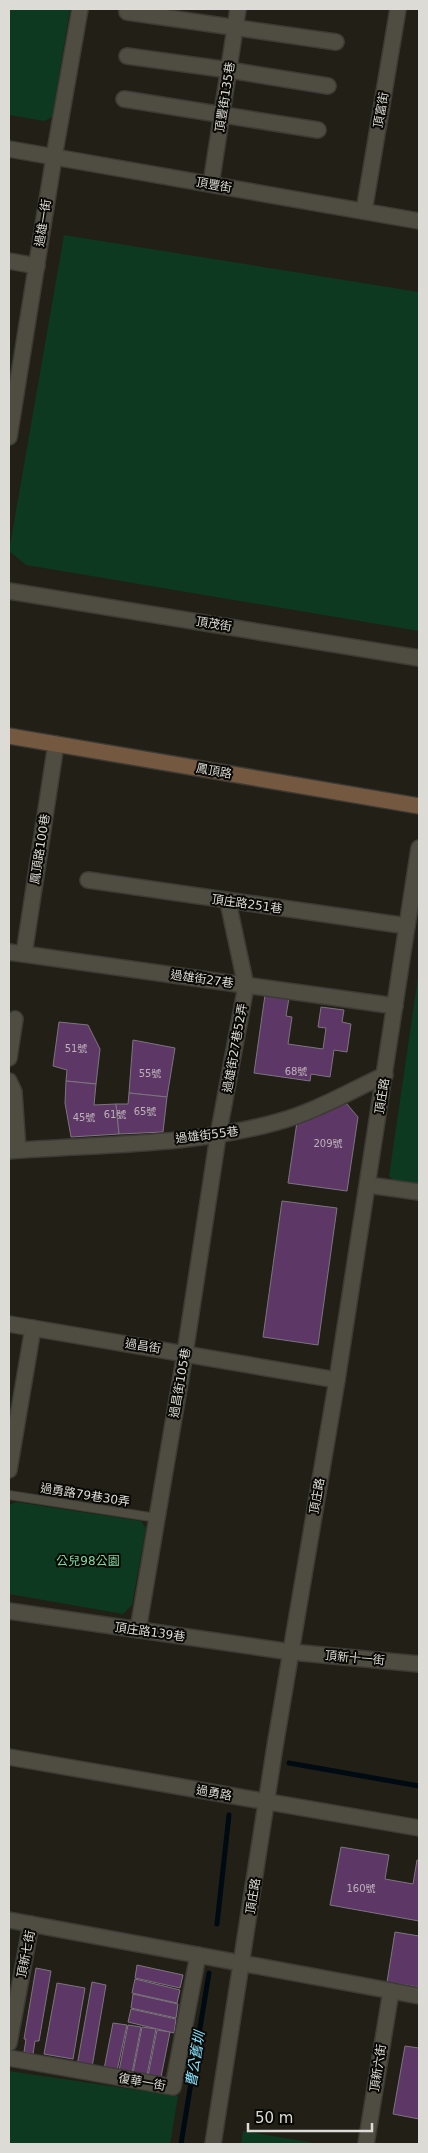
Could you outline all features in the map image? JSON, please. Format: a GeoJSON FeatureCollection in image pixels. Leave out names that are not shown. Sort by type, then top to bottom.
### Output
{"type":"FeatureCollection","features":[{"type":"Feature","properties":{"kind":"main road","name":"鳳頂路"},"geometry":{"type":"LineString","coordinates":[[9,736],[419,806]]}},
{"type":"Feature","properties":{"kind":"street","name":"過雄一街"},"geometry":{"type":"LineString","coordinates":[[9,437],[80,9]]}},
{"type":"Feature","properties":{"kind":"street","name":"頂豐街135巷"},"geometry":{"type":"LineString","coordinates":[[211,184],[238,9]]}},
{"type":"Feature","properties":{"kind":"street","name":"頂富街"},"geometry":{"type":"LineString","coordinates":[[364,211],[398,9]]}},
{"type":"Feature","properties":{"kind":"street"},"geometry":{"type":"LineString","coordinates":[[127,12],[336,42]]}},
{"type":"Feature","properties":{"kind":"street"},"geometry":{"type":"LineString","coordinates":[[128,56],[328,86]]}},
{"type":"Feature","properties":{"kind":"street"},"geometry":{"type":"LineString","coordinates":[[124,99],[318,130]]}},
{"type":"Feature","properties":{"kind":"street","name":"頂豐街"},"geometry":{"type":"LineString","coordinates":[[9,149],[419,221]]}},
{"type":"Feature","properties":{"kind":"street"},"geometry":{"type":"LineString","coordinates":[[9,262],[36,266]]}},
{"type":"Feature","properties":{"kind":"street","name":"頂茂街"},"geometry":{"type":"LineString","coordinates":[[9,591],[419,658]]}},
{"type":"Feature","properties":{"kind":"street","name":"鳳頂路100巷"},"geometry":{"type":"LineString","coordinates":[[16,953],[56,744]]}},
{"type":"Feature","properties":{"kind":"street","name":"頂庄路"},"geometry":{"type":"LineString","coordinates":[[213,2144],[291,1652],[368,1185],[419,848]]}},
{"type":"Feature","properties":{"kind":"street","name":"頂庄路251巷"},"geometry":{"type":"LineString","coordinates":[[88,880],[228,902],[407,926]]}},
{"type":"Feature","properties":{"kind":"street","name":"過雄街27巷52弄"},"geometry":{"type":"LineString","coordinates":[[218,1136],[246,986],[228,902]]}},
{"type":"Feature","properties":{"kind":"street","name":"過雄街27巷"},"geometry":{"type":"LineString","coordinates":[[16,953],[395,1006]]}},
{"type":"Feature","properties":{"kind":"street"},"geometry":{"type":"LineString","coordinates":[[9,1058],[15,1019]]}},
{"type":"Feature","properties":{"kind":"street","name":"過雄街55巷"},"geometry":{"type":"LineString","coordinates":[[9,1081],[14,1092],[13,1151],[218,1136],[278,1122],[308,1112],[385,1074]]}},
{"type":"Feature","properties":{"kind":"street","name":"過昌街105巷"},"geometry":{"type":"LineString","coordinates":[[138,1630],[185,1353],[218,1136]]}},
{"type":"Feature","properties":{"kind":"street"},"geometry":{"type":"LineString","coordinates":[[368,1185],[419,1192]]}},
{"type":"Feature","properties":{"kind":"street","name":"過昌街"},"geometry":{"type":"LineString","coordinates":[[9,1324],[337,1380]]}},
{"type":"Feature","properties":{"kind":"street"},"geometry":{"type":"LineString","coordinates":[[9,1470],[34,1328]]}},
{"type":"Feature","properties":{"kind":"street","name":"頂庄路139巷"},"geometry":{"type":"LineString","coordinates":[[9,1612],[291,1652]]}},
{"type":"Feature","properties":{"kind":"street","name":"頂新十一街"},"geometry":{"type":"LineString","coordinates":[[291,1652],[419,1664]]}},
{"type":"Feature","properties":{"kind":"street","name":"過勇路"},"geometry":{"type":"LineString","coordinates":[[9,1757],[419,1828]]}},
{"type":"Feature","properties":{"kind":"street"},"geometry":{"type":"LineString","coordinates":[[9,1920],[419,1996]]}},
{"type":"Feature","properties":{"kind":"street","name":"頂新七街"},"geometry":{"type":"LineString","coordinates":[[9,2043],[31,1924]]}},
{"type":"Feature","properties":{"kind":"street","name":"復華一街"},"geometry":{"type":"LineString","coordinates":[[9,2058],[173,2087],[198,1955]]}},
{"type":"Feature","properties":{"kind":"street","name":"頂新六街"},"geometry":{"type":"LineString","coordinates":[[366,2144],[391,1991]]}},
{"type":"Feature","properties":{"kind":"lane","name":"過勇路79巷30弄"},"geometry":{"type":"LineString","coordinates":[[9,1495],[157,1518]]}},
{"type":"Feature","properties":{"kind":"green space"},"geometry":{"type":"Polygon","coordinates":[[[9,9],[70,9],[52,117],[44,121],[9,115],[9,9]]]}},
{"type":"Feature","properties":{"kind":"green space"},"geometry":{"type":"Polygon","coordinates":[[[64,235],[419,292],[419,631],[26,565],[9,551],[64,235]]]}},
{"type":"Feature","properties":{"kind":"green space"},"geometry":{"type":"Polygon","coordinates":[[[419,970],[419,1190],[400,1187],[389,1176],[419,970]]]}},
{"type":"Feature","properties":{"kind":"green space","name":"公兒98公園"},"geometry":{"type":"Polygon","coordinates":[[[16,1502],[141,1521],[146,1528],[132,1605],[123,1614],[9,1594],[9,1505],[16,1502]]]}},
{"type":"Feature","properties":{"kind":"green space"},"geometry":{"type":"Polygon","coordinates":[[[9,2071],[178,2096],[170,2144],[9,2144],[9,2071]]]}},
{"type":"Feature","properties":{"kind":"green space"},"geometry":{"type":"Polygon","coordinates":[[[243,2131],[320,2144],[241,2144],[243,2131]]]}},
{"type":"Feature","properties":{"kind":"building"},"geometry":{"type":"Polygon","coordinates":[[[265,995],[289,998],[286,1016],[292,1017],[288,1044],[323,1049],[326,1028],[318,1027],[321,1007],[344,1010],[342,1022],[351,1024],[347,1052],[334,1050],[330,1077],[311,1074],[310,1081],[254,1073],[265,995]]]}},
{"type":"Feature","properties":{"kind":"building"},"geometry":{"type":"Polygon","coordinates":[[[59,1022],[88,1025],[100,1049],[96,1084],[66,1081],[67,1070],[53,1066],[59,1022]]]}},
{"type":"Feature","properties":{"kind":"building"},"geometry":{"type":"Polygon","coordinates":[[[133,1040],[175,1048],[167,1097],[129,1093],[133,1040]]]}},
{"type":"Feature","properties":{"kind":"building"},"geometry":{"type":"Polygon","coordinates":[[[66,1081],[96,1084],[94,1105],[116,1104],[119,1134],[71,1137],[65,1103],[66,1081]]]}},
{"type":"Feature","properties":{"kind":"building"},"geometry":{"type":"Polygon","coordinates":[[[129,1093],[167,1097],[163,1132],[119,1134],[116,1104],[128,1104],[129,1093]]]}},
{"type":"Feature","properties":{"kind":"building"},"geometry":{"type":"Polygon","coordinates":[[[346,1103],[358,1117],[347,1191],[288,1183],[297,1122],[346,1103]]]}},
{"type":"Feature","properties":{"kind":"building"},"geometry":{"type":"Polygon","coordinates":[[[282,1201],[337,1208],[318,1345],[263,1337],[282,1201]]]}},
{"type":"Feature","properties":{"kind":"building"},"geometry":{"type":"Polygon","coordinates":[[[341,1847],[389,1855],[385,1879],[413,1884],[417,1860],[419,1861],[419,1921],[330,1905],[341,1847]]]}},
{"type":"Feature","properties":{"kind":"building"},"geometry":{"type":"Polygon","coordinates":[[[395,1932],[419,1936],[419,1987],[387,1982],[395,1932]]]}},
{"type":"Feature","properties":{"kind":"building"},"geometry":{"type":"Polygon","coordinates":[[[137,1965],[183,1975],[180,1988],[135,1978],[137,1965]]]}},
{"type":"Feature","properties":{"kind":"building"},"geometry":{"type":"Polygon","coordinates":[[[36,1968],[51,1971],[39,2041],[35,2041],[33,2054],[24,2052],[26,2039],[24,2039],[36,1968]]]}},
{"type":"Feature","properties":{"kind":"building"},"geometry":{"type":"Polygon","coordinates":[[[135,1979],[180,1990],[177,2003],[132,1993],[135,1979]]]}},
{"type":"Feature","properties":{"kind":"building"},"geometry":{"type":"Polygon","coordinates":[[[92,1982],[106,1985],[90,2079],[75,2077],[92,1982]]]}},
{"type":"Feature","properties":{"kind":"building"},"geometry":{"type":"Polygon","coordinates":[[[57,1983],[85,1988],[73,2059],[44,2054],[57,1983]]]}},
{"type":"Feature","properties":{"kind":"building"},"geometry":{"type":"Polygon","coordinates":[[[133,1994],[178,2004],[176,2018],[131,2008],[133,1994]]]}},
{"type":"Feature","properties":{"kind":"building"},"geometry":{"type":"Polygon","coordinates":[[[131,2009],[176,2019],[174,2033],[128,2022],[131,2009]]]}},
{"type":"Feature","properties":{"kind":"building"},"geometry":{"type":"Polygon","coordinates":[[[113,2023],[127,2025],[117,2071],[104,2069],[113,2023]]]}},
{"type":"Feature","properties":{"kind":"building"},"geometry":{"type":"Polygon","coordinates":[[[128,2025],[141,2027],[132,2073],[119,2071],[128,2025]]]}},
{"type":"Feature","properties":{"kind":"building"},"geometry":{"type":"Polygon","coordinates":[[[142,2027],[156,2029],[147,2075],[133,2073],[142,2027]]]}},
{"type":"Feature","properties":{"kind":"building"},"geometry":{"type":"Polygon","coordinates":[[[157,2030],[170,2032],[161,2077],[148,2076],[157,2030]]]}},
{"type":"Feature","properties":{"kind":"building"},"geometry":{"type":"Polygon","coordinates":[[[405,2046],[419,2048],[419,2119],[393,2114],[405,2046]]]}},
{"type":"Feature","properties":{"kind":"waterway","name":"曹公舊圳"},"geometry":{"type":"LineString","coordinates":[[289,1763],[419,1786]]}},
{"type":"Feature","properties":{"kind":"waterway","name":"曹公舊圳"},"geometry":{"type":"LineString","coordinates":[[217,1924],[229,1815]]}},
{"type":"Feature","properties":{"kind":"waterway","name":"曹公舊圳"},"geometry":{"type":"LineString","coordinates":[[181,2144],[209,1973]]}}]}
